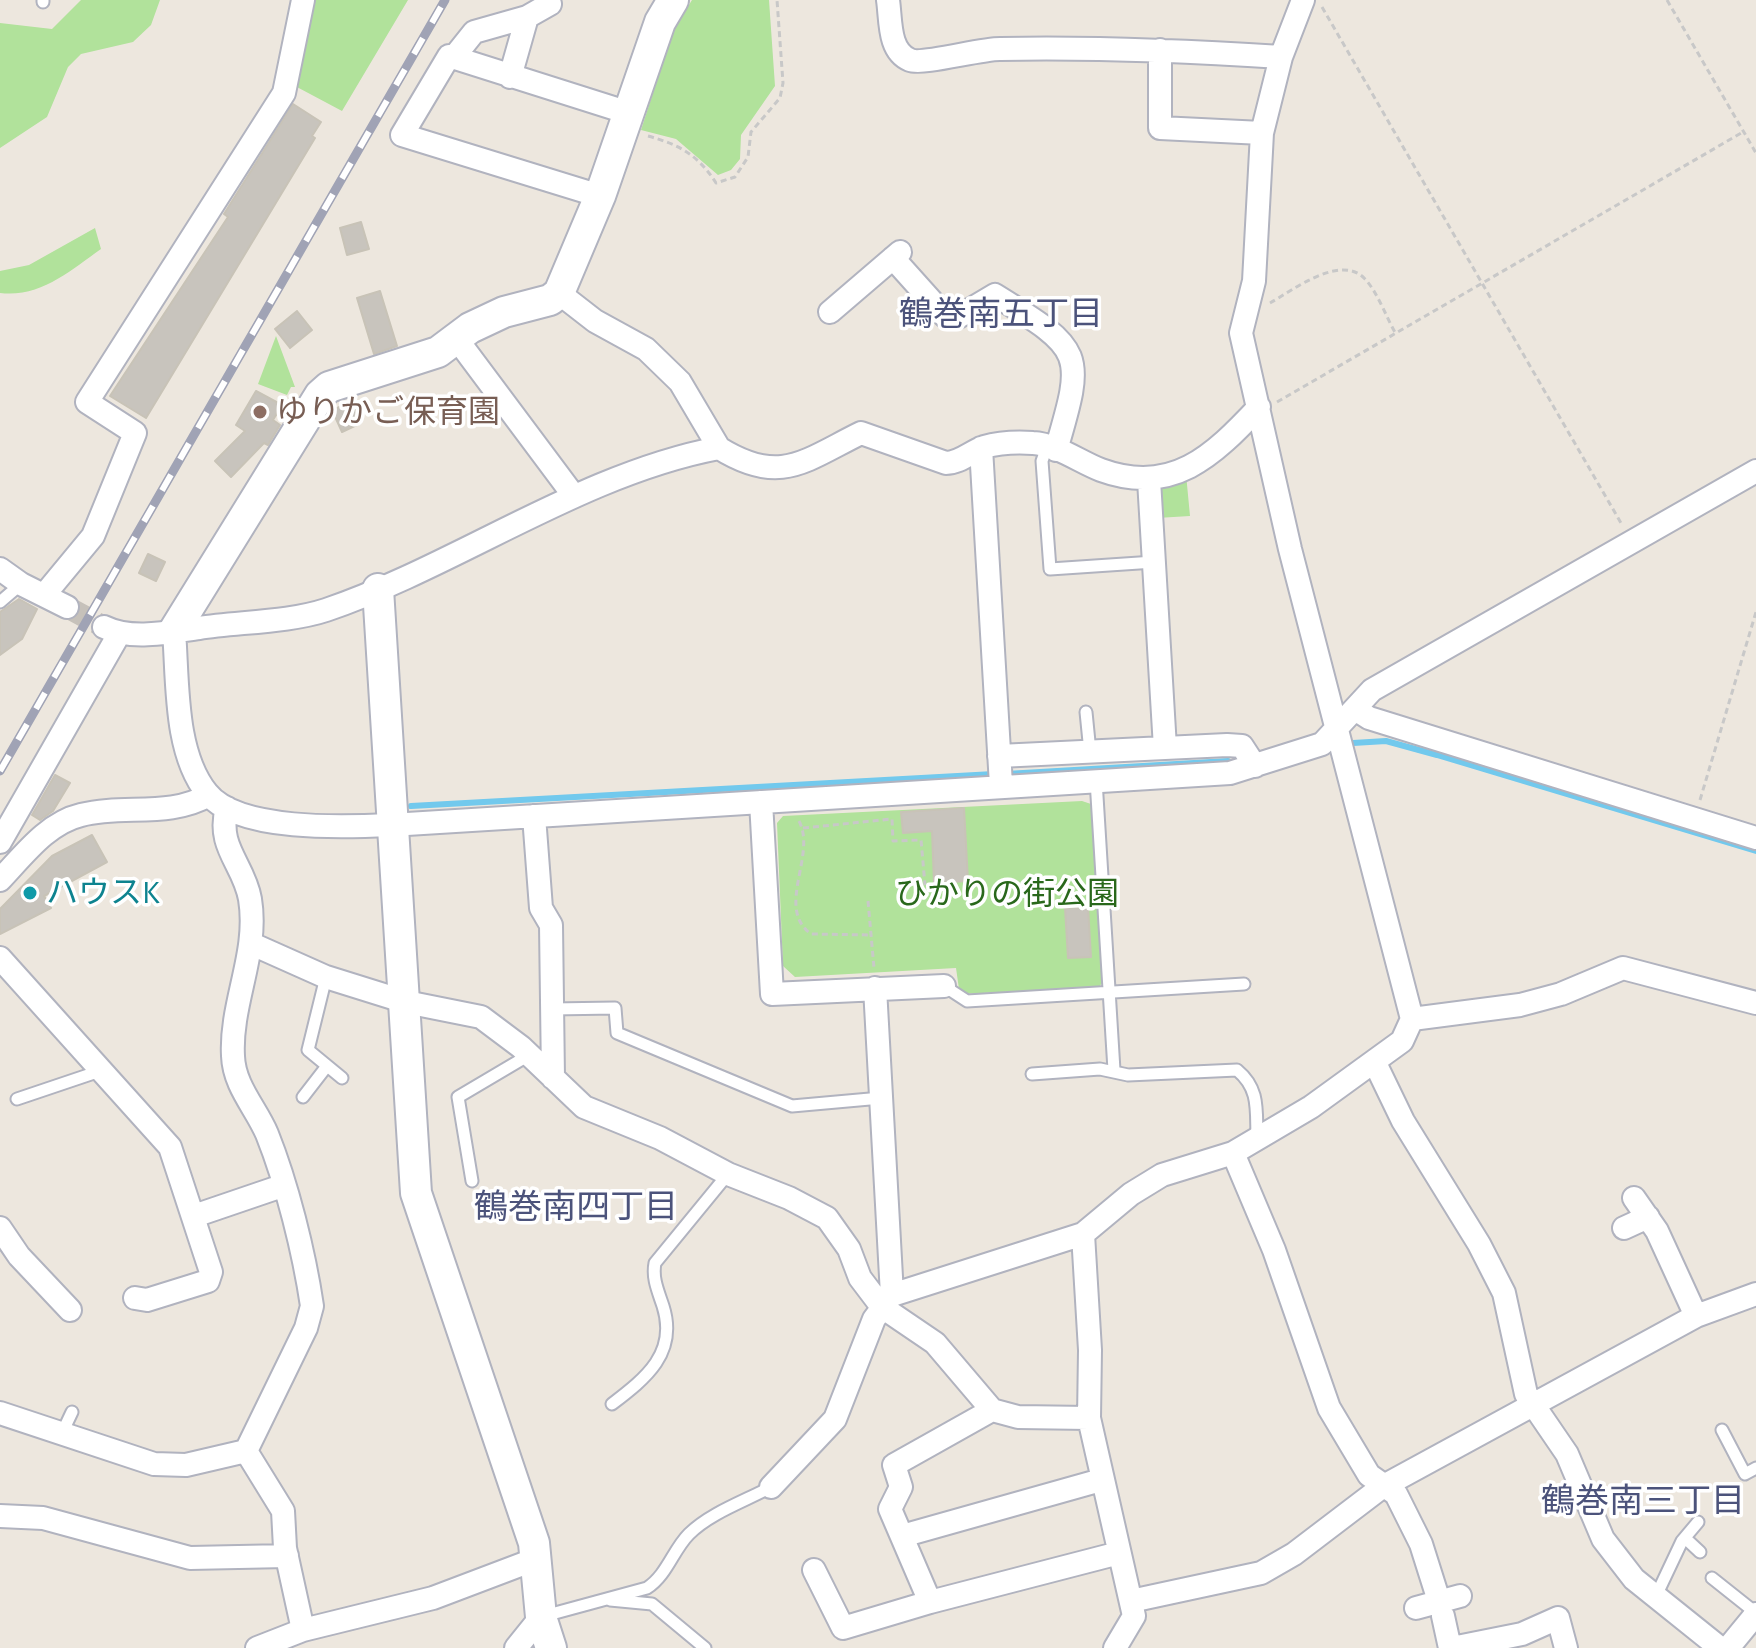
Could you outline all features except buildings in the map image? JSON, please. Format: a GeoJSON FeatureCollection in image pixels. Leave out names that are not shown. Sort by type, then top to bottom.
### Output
{"type":"FeatureCollection","features":[{"type":"Feature","properties":{"kind":"street"},"geometry":{"type":"LineString","coordinates":[[45,594],[93,536],[135,433],[87,402],[284,93],[303,0]]}},
{"type":"Feature","properties":{"kind":"street"},"geometry":{"type":"LineString","coordinates":[[246,1451],[306,1328],[312,1306],[266,1133],[244,1094],[232,1059],[237,1002],[252,944],[250,898],[221,829],[218,802],[196,775],[186,737],[174,631],[320,395],[329,387],[438,352],[456,338],[504,312],[550,300],[559,293],[633,123],[660,22],[673,0]]}},
{"type":"Feature","properties":{"kind":"street"},"geometry":{"type":"LineString","coordinates":[[888,0],[893,42],[909,59],[921,62],[974,49],[1108,47],[1281,57]]}},
{"type":"Feature","properties":{"kind":"street"},"geometry":{"type":"LineString","coordinates":[[771,1487],[835,1419],[874,1319],[887,1301],[1083,1234],[1131,1194],[1162,1175],[1233,1153],[1311,1107],[1402,1041],[1412,1019],[1290,549],[1241,333],[1254,281],[1262,133],[1281,57],[1303,0]]}},
{"type":"Feature","properties":{"kind":"street"},"geometry":{"type":"LineString","coordinates":[[454,57],[474,32],[527,17],[550,4]]}},
{"type":"Feature","properties":{"kind":"street"},"geometry":{"type":"LineString","coordinates":[[510,77],[527,17]]}},
{"type":"Feature","properties":{"kind":"street"},"geometry":{"type":"LineString","coordinates":[[1160,50],[1160,128],[1262,133]]}},
{"type":"Feature","properties":{"kind":"street"},"geometry":{"type":"LineString","coordinates":[[600,196],[402,135],[449,56],[633,123]]}},
{"type":"Feature","properties":{"kind":"street"},"geometry":{"type":"LineString","coordinates":[[830,312],[897,255],[945,316],[958,317],[995,295],[1034,319],[1068,349],[1075,376],[1051,449]]}},
{"type":"Feature","properties":{"kind":"street"},"geometry":{"type":"LineString","coordinates":[[559,293],[595,321],[646,349],[680,382],[719,448],[739,460],[785,469],[861,433],[946,463],[956,463],[981,448],[1036,443],[1103,471],[1149,480],[1191,466],[1224,444],[1259,407]]}},
{"type":"Feature","properties":{"kind":"street"},"geometry":{"type":"LineString","coordinates":[[456,338],[574,496]]}},
{"type":"Feature","properties":{"kind":"street"},"geometry":{"type":"LineString","coordinates":[[0,842],[111,631],[174,631],[323,611],[378,589],[574,496],[692,453],[719,448]]}},
{"type":"Feature","properties":{"kind":"street"},"geometry":{"type":"LineString","coordinates":[[981,448],[1001,785]]}},
{"type":"Feature","properties":{"kind":"street"},"geometry":{"type":"LineString","coordinates":[[0,880],[44,834],[81,815],[218,802],[284,824],[324,827],[1230,773],[1322,744],[1372,690],[1756,471]]}},
{"type":"Feature","properties":{"kind":"street"},"geometry":{"type":"LineString","coordinates":[[1149,480],[1165,748]]}},
{"type":"Feature","properties":{"kind":"street"},"geometry":{"type":"LineString","coordinates":[[0,569],[21,584],[67,607]]}},
{"type":"Feature","properties":{"kind":"street"},"geometry":{"type":"LineString","coordinates":[[378,589],[416,1193],[536,1559],[541,1617],[551,1648]]}},
{"type":"Feature","properties":{"kind":"street"},"geometry":{"type":"LineString","coordinates":[[1355,709],[1369,718],[1756,838]]}},
{"type":"Feature","properties":{"kind":"street"},"geometry":{"type":"LineString","coordinates":[[999,756],[1242,746],[1255,766]]}},
{"type":"Feature","properties":{"kind":"street"},"geometry":{"type":"LineString","coordinates":[[761,802],[772,994],[944,986]]}},
{"type":"Feature","properties":{"kind":"street"},"geometry":{"type":"LineString","coordinates":[[534,816],[541,908],[551,925],[553,1078]]}},
{"type":"Feature","properties":{"kind":"street"},"geometry":{"type":"LineString","coordinates":[[252,944],[326,977],[406,1002],[481,1017],[529,1055],[584,1107],[660,1138],[728,1174],[789,1198],[827,1218],[849,1249],[860,1278],[935,1343],[992,1410],[1018,1417],[1089,1418]]}},
{"type":"Feature","properties":{"kind":"street"},"geometry":{"type":"LineString","coordinates":[[1412,1019],[1520,1005],[1561,994],[1623,968],[1646,971],[1756,1003]]}},
{"type":"Feature","properties":{"kind":"street"},"geometry":{"type":"LineString","coordinates":[[3,969],[103,1070],[170,1147],[211,1272],[208,1281],[147,1300],[135,1298]]}},
{"type":"Feature","properties":{"kind":"street"},"geometry":{"type":"LineString","coordinates":[[875,988],[887,1301]]}},
{"type":"Feature","properties":{"kind":"street"},"geometry":{"type":"LineString","coordinates":[[1375,1063],[1403,1121],[1479,1244],[1504,1293],[1526,1394],[1567,1454],[1603,1539],[1616,1559],[1720,1648]]}},
{"type":"Feature","properties":{"kind":"street"},"geometry":{"type":"LineString","coordinates":[[1233,1153],[1274,1250],[1329,1408],[1369,1475],[1396,1494],[1448,1605],[1451,1648],[1522,1634],[1558,1618],[1566,1648]]}},
{"type":"Feature","properties":{"kind":"street"},"geometry":{"type":"LineString","coordinates":[[194,1216],[282,1186]]}},
{"type":"Feature","properties":{"kind":"street"},"geometry":{"type":"LineString","coordinates":[[1634,1198],[1648,1217],[1696,1316]]}},
{"type":"Feature","properties":{"kind":"street"},"geometry":{"type":"LineString","coordinates":[[1624,1228],[1648,1217]]}},
{"type":"Feature","properties":{"kind":"street"},"geometry":{"type":"LineString","coordinates":[[0,1228],[19,1256],[70,1310]]}},
{"type":"Feature","properties":{"kind":"street"},"geometry":{"type":"LineString","coordinates":[[1083,1234],[1090,1350],[1089,1418],[1134,1616],[1115,1648]]}},
{"type":"Feature","properties":{"kind":"street"},"geometry":{"type":"LineString","coordinates":[[1131,1601],[1261,1573],[1294,1554],[1382,1487],[1696,1316],[1756,1294]]}},
{"type":"Feature","properties":{"kind":"street"},"geometry":{"type":"LineString","coordinates":[[930,1602],[890,1509],[901,1487],[894,1465],[992,1410]]}},
{"type":"Feature","properties":{"kind":"street"},"geometry":{"type":"LineString","coordinates":[[0,1413],[68,1422],[154,1464],[186,1465],[246,1451]]}},
{"type":"Feature","properties":{"kind":"street"},"geometry":{"type":"LineString","coordinates":[[246,1451],[283,1511],[287,1556],[303,1630]]}},
{"type":"Feature","properties":{"kind":"street"},"geometry":{"type":"LineString","coordinates":[[902,1536],[1101,1480]]}},
{"type":"Feature","properties":{"kind":"street"},"geometry":{"type":"LineString","coordinates":[[0,1516],[43,1518],[190,1558],[287,1556]]}},
{"type":"Feature","properties":{"kind":"street"},"geometry":{"type":"LineString","coordinates":[[814,1570],[843,1628],[1119,1553]]}},
{"type":"Feature","properties":{"kind":"street"},"geometry":{"type":"LineString","coordinates":[[257,1648],[303,1630],[433,1598],[536,1559]]}},
{"type":"Feature","properties":{"kind":"street"},"geometry":{"type":"LineString","coordinates":[[1416,1608],[1448,1605]]}},
{"type":"Feature","properties":{"kind":"street"},"geometry":{"type":"LineString","coordinates":[[1728,1648],[1756,1613]]}},
{"type":"Feature","properties":{"kind":"street"},"geometry":{"type":"LineString","coordinates":[[516,1648],[541,1617]]}},
{"type":"Feature","properties":{"kind":"lane"},"geometry":{"type":"LineString","coordinates":[[1051,449],[1042,461],[1050,569],[1154,562]]}},
{"type":"Feature","properties":{"kind":"lane"},"geometry":{"type":"LineString","coordinates":[[0,602],[21,584]]}},
{"type":"Feature","properties":{"kind":"lane"},"geometry":{"type":"LineString","coordinates":[[1086,712],[1090,752]]}},
{"type":"Feature","properties":{"kind":"lane"},"geometry":{"type":"LineString","coordinates":[[1096,780],[1114,1070]]}},
{"type":"Feature","properties":{"kind":"lane"},"geometry":{"type":"LineString","coordinates":[[326,977],[308,1050],[342,1078]]}},
{"type":"Feature","properties":{"kind":"lane"},"geometry":{"type":"LineString","coordinates":[[944,986],[967,1001],[1244,984]]}},
{"type":"Feature","properties":{"kind":"lane"},"geometry":{"type":"LineString","coordinates":[[552,1009],[615,1008],[617,1033],[792,1106],[881,1098]]}},
{"type":"Feature","properties":{"kind":"lane"},"geometry":{"type":"LineString","coordinates":[[472,1181],[458,1097],[529,1055]]}},
{"type":"Feature","properties":{"kind":"lane"},"geometry":{"type":"LineString","coordinates":[[303,1097],[327,1066]]}},
{"type":"Feature","properties":{"kind":"lane"},"geometry":{"type":"LineString","coordinates":[[17,1099],[103,1070]]}},
{"type":"Feature","properties":{"kind":"lane"},"geometry":{"type":"LineString","coordinates":[[1032,1074],[1114,1070],[1128,1075],[1237,1070],[1251,1081],[1256,1095],[1257,1138]]}},
{"type":"Feature","properties":{"kind":"lane"},"geometry":{"type":"LineString","coordinates":[[612,1404],[646,1378],[660,1359],[667,1340],[667,1318],[653,1274],[655,1263],[728,1174]]}},
{"type":"Feature","properties":{"kind":"lane"},"geometry":{"type":"LineString","coordinates":[[1722,1430],[1745,1474],[1756,1468]]}},
{"type":"Feature","properties":{"kind":"lane"},"geometry":{"type":"LineString","coordinates":[[541,1617],[656,1583],[686,1536],[771,1487]]}},
{"type":"Feature","properties":{"kind":"lane"},"geometry":{"type":"LineString","coordinates":[[1656,1596],[1685,1538],[1698,1522]]}},
{"type":"Feature","properties":{"kind":"lane"},"geometry":{"type":"LineString","coordinates":[[1685,1538],[1700,1552]]}},
{"type":"Feature","properties":{"kind":"lane"},"geometry":{"type":"LineString","coordinates":[[1712,1578],[1756,1613]]}},
{"type":"Feature","properties":{"kind":"lane"},"geometry":{"type":"LineString","coordinates":[[601,1600],[652,1604],[705,1648]]}},
{"type":"Feature","properties":{"kind":"path"},"geometry":{"type":"LineString","coordinates":[[633,123],[689,151],[716,183],[735,177],[748,157],[751,132],[780,98],[783,83],[777,0]]}},
{"type":"Feature","properties":{"kind":"path"},"geometry":{"type":"LineString","coordinates":[[1318,0],[1632,542]]}},
{"type":"Feature","properties":{"kind":"path"},"geometry":{"type":"LineString","coordinates":[[1667,0],[1756,153]]}},
{"type":"Feature","properties":{"kind":"path"},"geometry":{"type":"LineString","coordinates":[[1259,407],[1272,405],[1743,132]]}},
{"type":"Feature","properties":{"kind":"path"},"geometry":{"type":"LineString","coordinates":[[1246,312],[1325,272],[1354,271],[1366,279],[1396,334]]}},
{"type":"Feature","properties":{"kind":"path"},"geometry":{"type":"LineString","coordinates":[[1694,820],[1756,612]]}},
{"type":"Feature","properties":{"kind":"path"},"geometry":{"type":"LineString","coordinates":[[792,799],[803,828],[804,851],[796,905],[803,928],[811,934],[871,935]]}},
{"type":"Feature","properties":{"kind":"path"},"geometry":{"type":"LineString","coordinates":[[803,828],[892,819],[893,841],[921,840],[925,885]]}},
{"type":"Feature","properties":{"kind":"path"},"geometry":{"type":"LineString","coordinates":[[868,901],[875,988]]}},
{"type":"Feature","properties":{"kind":"green space"},"geometry":{"type":"Polygon","coordinates":[[[81,0],[160,0],[151,25],[133,42],[81,54],[68,67],[47,117],[0,148],[0,23],[52,29],[81,0]]]}},
{"type":"Feature","properties":{"kind":"green space"},"geometry":{"type":"Polygon","coordinates":[[[314,0],[408,0],[342,111],[295,86],[314,0]]]}},
{"type":"Feature","properties":{"kind":"green space"},"geometry":{"type":"Polygon","coordinates":[[[692,0],[769,0],[775,86],[741,135],[740,159],[731,170],[718,175],[676,139],[641,130],[673,31],[692,0]]]}},
{"type":"Feature","properties":{"kind":"green space"},"geometry":{"type":"Polygon","coordinates":[[[95,228],[101,249],[78,266],[41,287],[0,293],[0,271],[29,265],[95,228]]]}},
{"type":"Feature","properties":{"kind":"green space"},"geometry":{"type":"Polygon","coordinates":[[[276,336],[295,387],[291,387],[287,395],[258,384],[276,336]]]}},
{"type":"Feature","properties":{"kind":"green space"},"geometry":{"type":"Polygon","coordinates":[[[1186,474],[1190,516],[1157,518],[1156,489],[1186,474]]]}},
{"type":"Feature","properties":{"kind":"green space","name":"ひかりの街公園"},"geometry":{"type":"Polygon","coordinates":[[[1082,801],[1091,804],[1102,983],[1099,987],[963,994],[959,989],[956,968],[795,977],[783,966],[777,823],[783,816],[1082,801]]]}},
{"type":"Feature","properties":{"kind":"waterway"},"geometry":{"type":"LineString","coordinates":[[1353,743],[1386,741],[1756,851]]}},
{"type":"Feature","properties":{"kind":"waterway"},"geometry":{"type":"LineString","coordinates":[[1006,774],[1228,761]]}},
{"type":"Feature","properties":{"kind":"waterway"},"geometry":{"type":"LineString","coordinates":[[411,806],[994,774]]}},
{"type":"Feature","properties":{"kind":"tunnel"},"geometry":{"type":"LineString","coordinates":[[67,607],[104,627]]}},
{"type":"Feature","properties":{"kind":"railway"},"geometry":{"type":"LineString","coordinates":[[0,771],[445,0]]}},
{"type":"Feature","properties":{"kind":"place","name":"ゆりかご保育園"},"geometry":{"type":"Point","coordinates":[260,412]}},
{"type":"Feature","properties":{"kind":"place","name":"ハウスK"},"geometry":{"type":"Point","coordinates":[30,893]}},
{"type":"Feature","properties":{"kind":"district","name":"鶴巻南五丁目"},"geometry":{"type":"Point","coordinates":[1001,315]}},
{"type":"Feature","properties":{"kind":"district","name":"鶴巻南四丁目"},"geometry":{"type":"Point","coordinates":[576,1208]}},
{"type":"Feature","properties":{"kind":"district","name":"鶴巻南三丁目"},"geometry":{"type":"Point","coordinates":[1643,1502]}}]}
